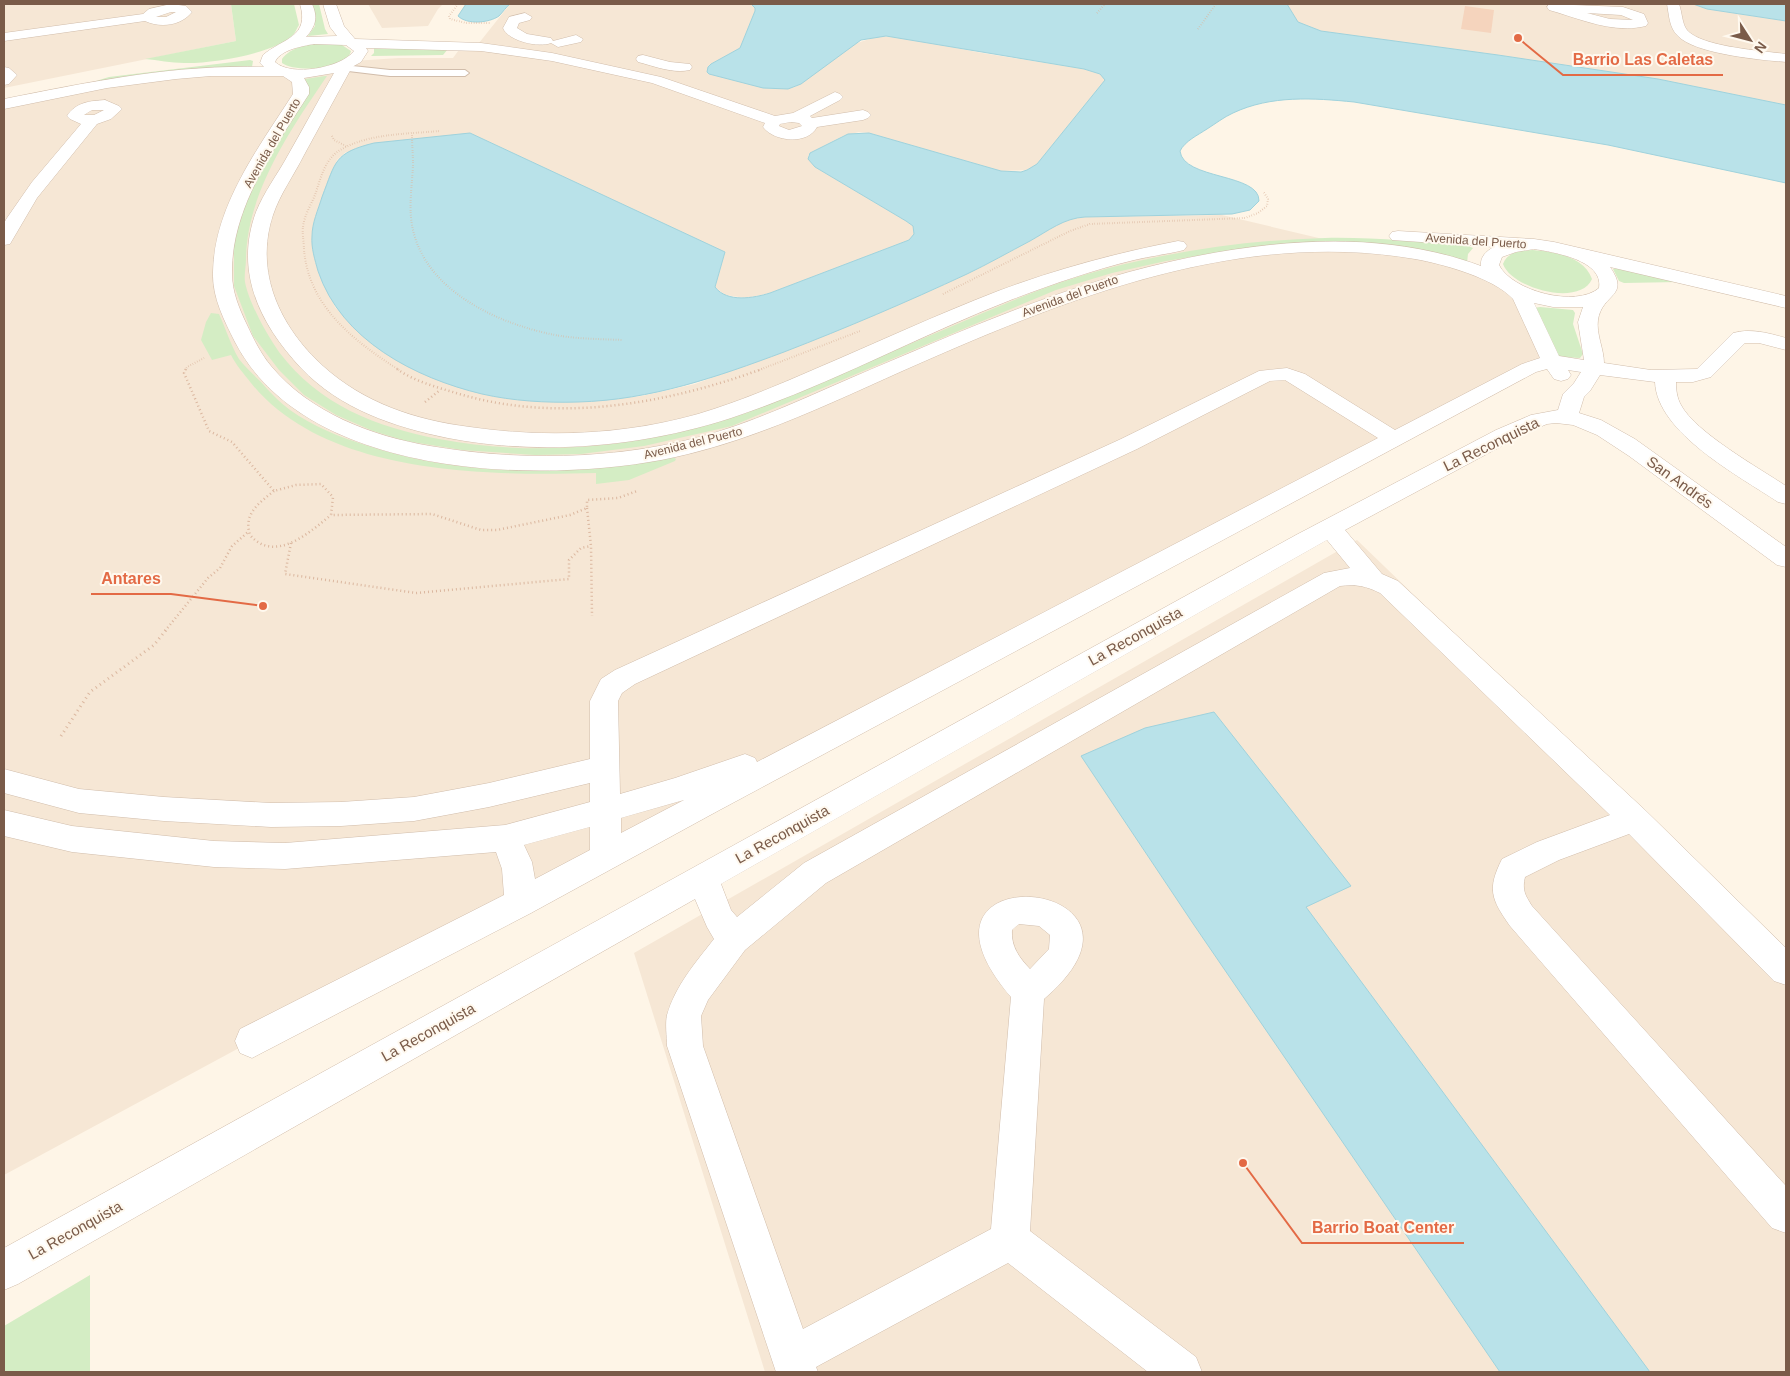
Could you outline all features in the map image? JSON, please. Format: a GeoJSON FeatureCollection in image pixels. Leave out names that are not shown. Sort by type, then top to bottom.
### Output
{"type":"FeatureCollection","features":[{"type":"Feature","properties":{"kind":"street"},"geometry":{"type":"LineString","coordinates":[[285,72],[269,65],[268,61],[270,56],[307,30],[310,18],[306,4]]}},
{"type":"Feature","properties":{"kind":"street"},"geometry":{"type":"LineString","coordinates":[[330,4],[337,27],[361,51],[359,56],[347,65]]}},
{"type":"Feature","properties":{"kind":"street"},"geometry":{"type":"LineString","coordinates":[[1674,4],[1680,32],[1693,41],[1713,47],[1786,58]]}},
{"type":"Feature","properties":{"kind":"street"},"geometry":{"type":"LineString","coordinates":[[1540,5],[1623,11],[1639,17],[1641,23],[1614,24],[1554,7]]}},
{"type":"Feature","properties":{"kind":"street"},"geometry":{"type":"LineString","coordinates":[[525,17],[514,20],[511,24],[510,31],[515,35],[558,43],[579,43]]}},
{"type":"Feature","properties":{"kind":"street"},"geometry":{"type":"LineString","coordinates":[[4,36],[147,18]]}},
{"type":"Feature","properties":{"kind":"street"},"geometry":{"type":"LineString","coordinates":[[478,59],[515,35]]}},
{"type":"Feature","properties":{"kind":"street"},"geometry":{"type":"LineString","coordinates":[[496,48],[533,39]]}},
{"type":"Feature","properties":{"kind":"street"},"geometry":{"type":"LineString","coordinates":[[4,96],[251,57],[320,40],[496,48],[630,73],[687,90],[774,121],[771,127],[773,130],[788,134],[806,131],[809,128],[803,120]]}},
{"type":"Feature","properties":{"kind":"street"},"geometry":{"type":"LineString","coordinates":[[626,55],[670,66],[685,67]]}},
{"type":"Feature","properties":{"kind":"street"},"geometry":{"type":"LineString","coordinates":[[4,104],[91,82],[227,72],[318,72],[347,65],[422,58],[478,59],[600,67]]}},
{"type":"Feature","properties":{"kind":"street","name":"Avenida del Puerto"},"geometry":{"type":"LineString","coordinates":[[347,65],[264,212],[255,253],[256,271],[265,300],[286,339],[319,374],[354,399],[400,420],[481,436],[558,440],[599,438],[674,427],[706,419],[780,392],[1026,287],[1074,270],[1165,248],[1252,237],[1327,232],[1534,244]]}},
{"type":"Feature","properties":{"kind":"street"},"geometry":{"type":"LineString","coordinates":[[4,71],[10,75],[4,81]]}},
{"type":"Feature","properties":{"kind":"street","name":"Avenida del Puerto"},"geometry":{"type":"LineString","coordinates":[[285,72],[297,78],[302,85],[300,94],[250,178],[227,233],[223,269],[225,298],[243,339],[260,367],[277,386],[298,404],[351,432],[431,454],[509,462],[596,461],[634,458],[714,440],[742,432],[1059,298],[1126,277],[1216,258],[1290,250],[1331,248],[1384,250],[1422,255],[1453,262],[1509,286]]}},
{"type":"Feature","properties":{"kind":"street"},"geometry":{"type":"LineString","coordinates":[[803,120],[836,97]]}},
{"type":"Feature","properties":{"kind":"street"},"geometry":{"type":"LineString","coordinates":[[803,120],[863,115]]}},
{"type":"Feature","properties":{"kind":"street"},"geometry":{"type":"LineString","coordinates":[[6,230],[62,156],[85,130],[91,119]]}},
{"type":"Feature","properties":{"kind":"street"},"geometry":{"type":"LineString","coordinates":[[1570,405],[1570,385],[1552,361],[1532,316],[1509,286],[1494,274],[1490,266],[1490,258],[1496,252],[1506,247],[1534,244],[1551,246],[1786,302]]}},
{"type":"Feature","properties":{"kind":"street"},"geometry":{"type":"LineString","coordinates":[[1570,405],[1583,387],[1594,366],[1588,322],[1593,305],[1608,290],[1609,282],[1606,273],[1597,264],[1575,253]]}},
{"type":"Feature","properties":{"kind":"street"},"geometry":{"type":"LineString","coordinates":[[1509,286],[1545,299],[1562,302],[1590,300],[1630,286],[1651,284],[1704,286],[1751,293]]}},
{"type":"Feature","properties":{"kind":"street"},"geometry":{"type":"LineString","coordinates":[[252,1041],[520,903],[1516,374],[1536,365],[1552,361],[1664,377],[1693,376],[1704,373],[1740,338],[1759,337],[1786,344]]}},
{"type":"Feature","properties":{"kind":"street"},"geometry":{"type":"LineString","coordinates":[[606,857],[604,701],[611,686],[625,677],[1120,448],[1266,376],[1287,374],[1298,378],[1394,439]]}},
{"type":"Feature","properties":{"kind":"street"},"geometry":{"type":"LineString","coordinates":[[1664,377],[1666,395],[1672,409],[1684,424],[1786,497]]}},
{"type":"Feature","properties":{"kind":"street","name":"La Reconquista"},"geometry":{"type":"LineString","coordinates":[[4,1270],[1330,528],[1504,435],[1570,405]]}},
{"type":"Feature","properties":{"kind":"street","name":"San Andrés"},"geometry":{"type":"LineString","coordinates":[[1570,405],[1596,427],[1638,451],[1786,559]]}},
{"type":"Feature","properties":{"kind":"street"},"geometry":{"type":"LineString","coordinates":[[1330,528],[1372,577]]}},
{"type":"Feature","properties":{"kind":"street"},"geometry":{"type":"LineString","coordinates":[[1010,1240],[794,1365],[684,1046],[684,1016],[695,990],[733,940],[815,873],[1333,579],[1355,574],[1372,577],[1390,587],[1634,819],[1786,970]]}},
{"type":"Feature","properties":{"kind":"street"},"geometry":{"type":"LineString","coordinates":[[4,823],[72,839],[214,854],[295,855],[362,852],[505,838],[677,790],[832,736]]}},
{"type":"Feature","properties":{"kind":"street"},"geometry":{"type":"LineString","coordinates":[[4,781],[80,801],[98,803],[271,815],[341,814],[414,809],[489,795],[604,768]]}},
{"type":"Feature","properties":{"kind":"street"},"geometry":{"type":"LineString","coordinates":[[1634,819],[1548,851],[1513,868],[1506,884],[1508,897],[1521,916],[1786,1214]]}},
{"type":"Feature","properties":{"kind":"street"},"geometry":{"type":"LineString","coordinates":[[505,838],[516,859],[521,877],[520,903]]}},
{"type":"Feature","properties":{"kind":"street"},"geometry":{"type":"LineString","coordinates":[[703,878],[718,917],[733,940]]}},
{"type":"Feature","properties":{"kind":"street"},"geometry":{"type":"LineString","coordinates":[[1010,1240],[1028,992]]}},
{"type":"Feature","properties":{"kind":"street"},"geometry":{"type":"LineString","coordinates":[[1010,1240],[1181,1372]]}},
{"type":"Feature","properties":{"kind":"lane"},"geometry":{"type":"LineString","coordinates":[[347,65],[390,73],[465,72]]}},
{"type":"Feature","properties":{"kind":"path"},"geometry":{"type":"LineString","coordinates":[[458,4],[449,16],[450,19],[473,24],[497,21]]}},
{"type":"Feature","properties":{"kind":"path"},"geometry":{"type":"LineString","coordinates":[[1097,13],[1105,4]]}},
{"type":"Feature","properties":{"kind":"path"},"geometry":{"type":"LineString","coordinates":[[1198,29],[1216,4]]}},
{"type":"Feature","properties":{"kind":"path"},"geometry":{"type":"LineString","coordinates":[[440,131],[362,141],[346,146],[328,159],[303,226],[307,275],[316,296],[346,331],[380,361],[440,390],[458,396],[508,405],[563,408],[631,404],[714,384],[775,364],[861,330]]}},
{"type":"Feature","properties":{"kind":"path"},"geometry":{"type":"LineString","coordinates":[[412,134],[413,225],[416,240],[430,266],[439,277],[482,310],[514,324],[557,335],[623,340]]}},
{"type":"Feature","properties":{"kind":"path"},"geometry":{"type":"LineString","coordinates":[[943,294],[1070,231],[1090,224],[1245,218],[1258,213],[1266,206],[1268,199],[1263,191]]}},
{"type":"Feature","properties":{"kind":"path"},"geometry":{"type":"LineString","coordinates":[[204,358],[187,367],[184,373],[209,431],[232,442],[274,491]]}},
{"type":"Feature","properties":{"kind":"path"},"geometry":{"type":"LineString","coordinates":[[420,405],[440,390]]}},
{"type":"Feature","properties":{"kind":"path"},"geometry":{"type":"LineString","coordinates":[[321,484],[332,492],[335,502],[331,515],[308,534],[291,543],[264,546],[248,532],[248,519],[257,505],[274,491],[296,485],[321,484]]}},
{"type":"Feature","properties":{"kind":"path"},"geometry":{"type":"LineString","coordinates":[[592,616],[591,546],[587,500],[618,498],[637,491]]}},
{"type":"Feature","properties":{"kind":"path"},"geometry":{"type":"LineString","coordinates":[[331,515],[432,514],[481,530],[497,530],[570,515],[588,508]]}},
{"type":"Feature","properties":{"kind":"path"},"geometry":{"type":"LineString","coordinates":[[61,736],[90,692],[154,645],[208,578],[220,568],[232,546],[248,532]]}},
{"type":"Feature","properties":{"kind":"path"},"geometry":{"type":"LineString","coordinates":[[291,543],[285,574],[416,593],[569,579],[569,560],[575,552],[586,546],[591,546]]}},
{"type":"Feature","properties":{"kind":"shaded area"},"geometry":{"type":"Polygon","coordinates":[[[4,4],[231,4],[236,41],[4,88],[4,4]]]}},
{"type":"Feature","properties":{"kind":"shaded area"},"geometry":{"type":"Polygon","coordinates":[[[368,4],[443,4],[428,26],[382,28],[368,4]]]}},
{"type":"Feature","properties":{"kind":"shaded area"},"geometry":{"type":"Polygon","coordinates":[[[510,4],[751,4],[755,11],[740,48],[711,64],[709,74],[771,89],[795,87],[854,44],[879,36],[900,37],[982,53],[1084,69],[1100,74],[1105,80],[1037,164],[1027,170],[1001,171],[869,133],[859,132],[843,136],[810,153],[808,156],[815,167],[906,221],[913,226],[914,234],[909,240],[770,293],[746,298],[725,295],[715,287],[725,252],[346,152],[337,160],[312,237],[317,266],[335,307],[365,338],[405,364],[444,382],[483,394],[505,398],[578,402],[642,396],[695,384],[822,337],[935,289],[987,264],[1067,219],[1085,217],[1222,215],[1361,248],[1408,252],[1503,282],[1552,361],[252,1041],[4,1175],[4,104],[76,89],[166,76],[302,74],[353,61],[399,58],[453,58],[464,43],[479,43],[510,4]]]}},
{"type":"Feature","properties":{"kind":"shaded area"},"geometry":{"type":"Polygon","coordinates":[[[1287,4],[1693,4],[1707,9],[1786,21],[1786,105],[1658,79],[1321,31],[1298,22],[1287,4]]]}},
{"type":"Feature","properties":{"kind":"shaded area"},"geometry":{"type":"Polygon","coordinates":[[[1357,540],[1786,954],[1786,1372],[765,1372],[634,953],[1357,540]]]}},
{"type":"Feature","properties":{"kind":"green space"},"geometry":{"type":"Polygon","coordinates":[[[231,4],[294,4],[299,25],[293,35],[272,48],[225,60],[174,63],[145,59],[236,41],[231,4]]]}},
{"type":"Feature","properties":{"kind":"green space"},"geometry":{"type":"Polygon","coordinates":[[[311,4],[319,4],[328,34],[308,36],[315,26],[311,4]]]}},
{"type":"Feature","properties":{"kind":"green space"},"geometry":{"type":"Polygon","coordinates":[[[313,44],[342,45],[351,51],[347,57],[331,66],[309,69],[282,63],[282,59],[287,54],[299,47],[313,44]]]}},
{"type":"Feature","properties":{"kind":"green space"},"geometry":{"type":"Polygon","coordinates":[[[374,47],[448,49],[443,55],[371,56],[374,53],[374,47]]]}},
{"type":"Feature","properties":{"kind":"green space"},"geometry":{"type":"Polygon","coordinates":[[[253,61],[252,67],[96,81],[109,77],[253,61]]]}},
{"type":"Feature","properties":{"kind":"green space"},"geometry":{"type":"Polygon","coordinates":[[[327,76],[273,162],[254,210],[248,234],[245,276],[247,290],[254,309],[279,352],[312,386],[350,411],[371,420],[393,428],[439,439],[510,448],[583,447],[619,443],[690,430],[761,407],[1048,287],[1109,268],[1189,251],[1270,241],[1325,238],[1395,240],[1466,245],[1473,248],[1468,254],[1467,263],[1412,249],[1227,251],[1166,261],[1112,273],[1056,290],[732,426],[644,446],[581,454],[535,455],[462,450],[406,441],[373,431],[336,415],[304,395],[279,370],[253,336],[234,286],[234,240],[246,203],[305,79],[327,76]]]}},
{"type":"Feature","properties":{"kind":"green space"},"geometry":{"type":"Polygon","coordinates":[[[1533,250],[1559,254],[1575,260],[1588,271],[1592,279],[1585,287],[1574,292],[1561,293],[1532,287],[1519,281],[1509,273],[1503,264],[1508,256],[1512,254],[1533,250]]]}},
{"type":"Feature","properties":{"kind":"green space"},"geometry":{"type":"Polygon","coordinates":[[[1617,268],[1679,282],[1624,283],[1619,281],[1613,269],[1617,268]]]}},
{"type":"Feature","properties":{"kind":"green space"},"geometry":{"type":"Polygon","coordinates":[[[1534,308],[1573,310],[1575,313],[1573,324],[1583,354],[1580,358],[1555,355],[1534,308]]]}},
{"type":"Feature","properties":{"kind":"green space"},"geometry":{"type":"Polygon","coordinates":[[[211,313],[219,314],[233,349],[246,368],[282,404],[317,426],[365,445],[402,456],[440,463],[517,470],[556,470],[594,467],[633,463],[671,456],[676,459],[629,480],[596,484],[596,473],[507,473],[459,470],[411,464],[365,453],[321,437],[283,414],[251,383],[231,355],[212,360],[201,340],[206,322],[211,313]]]}},
{"type":"Feature","properties":{"kind":"green space"},"geometry":{"type":"Polygon","coordinates":[[[90,1275],[90,1372],[4,1372],[4,1326],[90,1275]]]}},
{"type":"Feature","properties":{"kind":"water"},"geometry":{"type":"Polygon","coordinates":[[[466,4],[510,4],[495,18],[472,22],[458,16],[466,4]]]}},
{"type":"Feature","properties":{"kind":"water"},"geometry":{"type":"Polygon","coordinates":[[[751,4],[1287,4],[1298,22],[1321,31],[1658,79],[1786,105],[1786,183],[1608,145],[1354,102],[1293,99],[1247,107],[1192,138],[1180,151],[1184,160],[1194,167],[1248,185],[1256,192],[1259,201],[1250,210],[1232,214],[1085,217],[1070,220],[967,274],[899,305],[784,352],[709,378],[658,392],[605,400],[566,402],[518,400],[482,394],[431,378],[407,366],[362,336],[344,317],[329,295],[318,271],[313,249],[312,231],[330,175],[338,160],[361,147],[374,143],[470,133],[725,252],[715,287],[726,295],[749,298],[770,293],[909,240],[914,234],[913,226],[906,221],[815,167],[808,159],[810,153],[848,134],[869,133],[1001,171],[1021,172],[1037,164],[1105,80],[1100,74],[1084,69],[886,36],[861,40],[801,84],[788,89],[763,88],[709,74],[707,72],[708,67],[711,64],[740,48],[755,11],[751,4]]]}},
{"type":"Feature","properties":{"kind":"water"},"geometry":{"type":"Polygon","coordinates":[[[1693,4],[1786,4],[1786,21],[1707,9],[1693,4]]]}},
{"type":"Feature","properties":{"kind":"water"},"geometry":{"type":"Polygon","coordinates":[[[1214,712],[1351,886],[1306,907],[1650,1372],[1500,1372],[1194,925],[1081,756],[1145,728],[1214,712]]]}},
{"type":"Feature","properties":{"kind":"building"},"geometry":{"type":"Polygon","coordinates":[[[1465,6],[1494,10],[1491,33],[1461,29],[1465,6]]]}},
{"type":"Feature","properties":{"kind":"place","name":"Barrio Las Caletas"},"geometry":{"type":"Point","coordinates":[1518,38]}},
{"type":"Feature","properties":{"kind":"place","name":"Antares"},"geometry":{"type":"Point","coordinates":[263,606]}},
{"type":"Feature","properties":{"kind":"place","name":"Barrio Boat Center"},"geometry":{"type":"Point","coordinates":[1243,1163]}}]}
